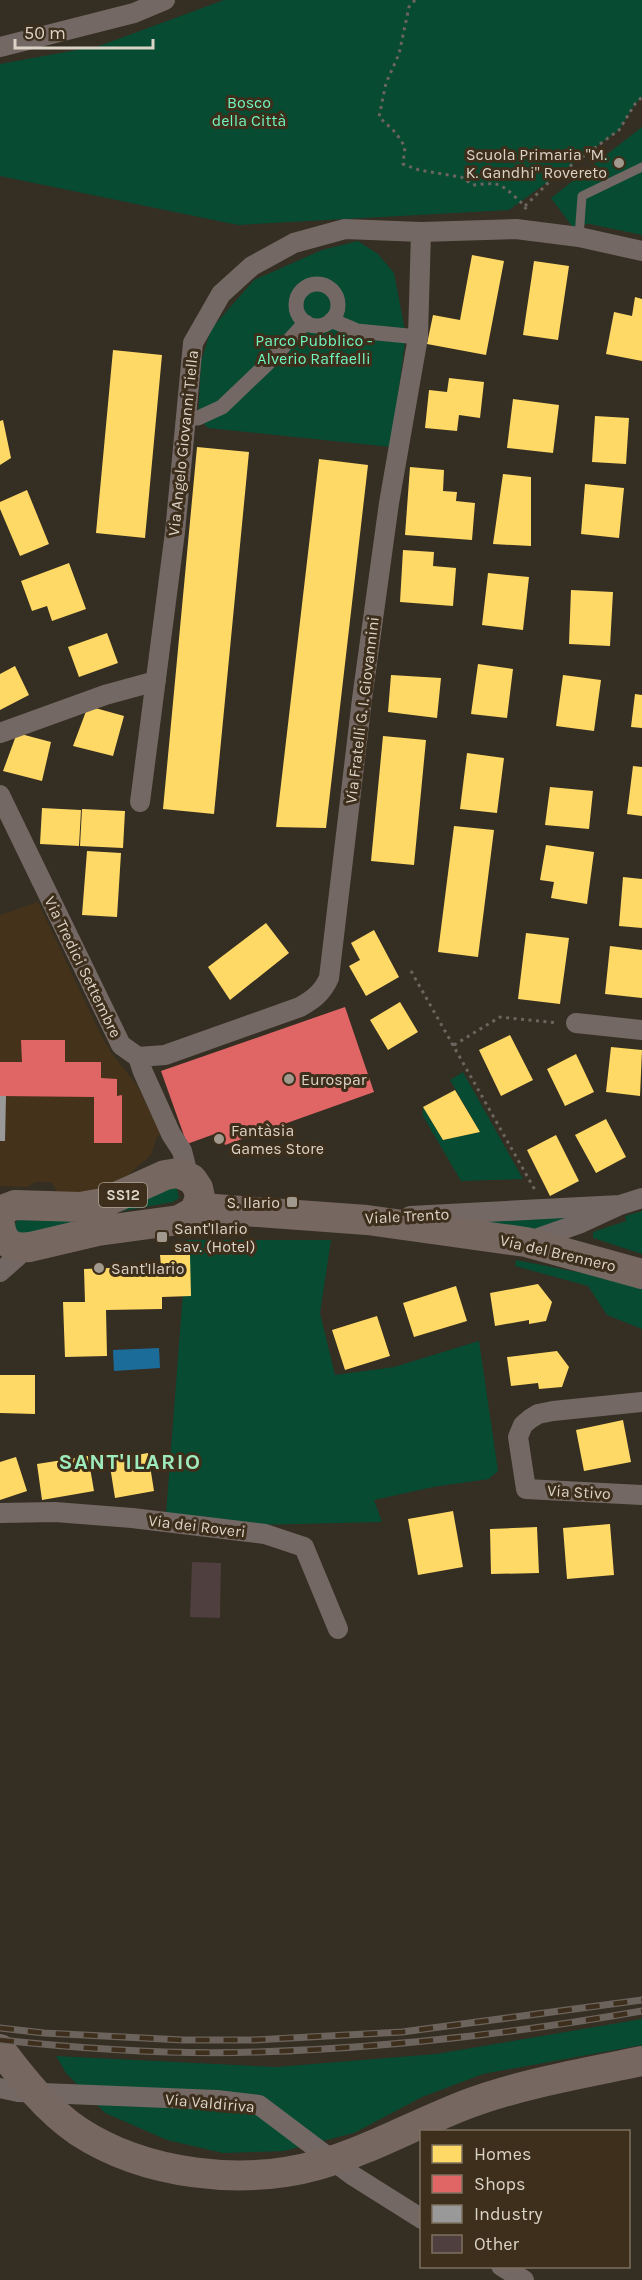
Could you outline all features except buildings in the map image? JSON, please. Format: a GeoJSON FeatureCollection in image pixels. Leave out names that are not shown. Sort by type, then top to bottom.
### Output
{"type":"FeatureCollection","features":[{"type":"Feature","properties":{"kind":"main road"},"geometry":{"type":"LineString","coordinates":[[175,1178],[198,1188],[200,1197],[195,1211]]}},
{"type":"Feature","properties":{"kind":"main road","name":"SS12"},"geometry":{"type":"LineString","coordinates":[[20,1248],[10,1245],[4,1239],[1,1215],[15,1205],[80,1207],[92,1205],[175,1178]]}},
{"type":"Feature","properties":{"kind":"main road","name":"Viale Trento"},"geometry":{"type":"LineString","coordinates":[[20,1248],[98,1231],[178,1220],[195,1211],[215,1209],[367,1220]]}},
{"type":"Feature","properties":{"kind":"main road","name":"Via del Brennero"},"geometry":{"type":"LineString","coordinates":[[367,1220],[526,1242],[642,1274]]}},
{"type":"Feature","properties":{"kind":"main road"},"geometry":{"type":"LineString","coordinates":[[0,2049],[57,2115],[107,2147],[141,2160],[175,2169],[245,2177],[318,2165],[419,2127],[470,2103],[551,2081],[642,2061]]}},
{"type":"Feature","properties":{"kind":"street"},"geometry":{"type":"LineString","coordinates":[[0,47],[134,13],[165,0]]}},
{"type":"Feature","properties":{"kind":"street","name":"Via Angelo Giovanni Tiella"},"geometry":{"type":"LineString","coordinates":[[140,802],[194,343],[221,294],[252,266],[294,243],[345,229],[421,231],[516,229],[579,237],[642,250]]}},
{"type":"Feature","properties":{"kind":"street","name":"Via Fratelli G. I. Giovannini"},"geometry":{"type":"LineString","coordinates":[[138,1058],[165,1055],[300,1007],[315,999],[324,989],[329,978],[362,699],[387,514],[418,337],[421,231]]}},
{"type":"Feature","properties":{"kind":"street"},"geometry":{"type":"LineString","coordinates":[[314,284],[328,287],[337,298],[338,308],[331,320],[316,326],[306,322],[300,316],[296,304],[302,290],[314,284]]}},
{"type":"Feature","properties":{"kind":"street"},"geometry":{"type":"LineString","coordinates":[[331,320],[357,331],[418,337]]}},
{"type":"Feature","properties":{"kind":"street"},"geometry":{"type":"LineString","coordinates":[[186,418],[198,418],[222,407],[306,322]]}},
{"type":"Feature","properties":{"kind":"street"},"geometry":{"type":"LineString","coordinates":[[0,733],[105,695],[156,681]]}},
{"type":"Feature","properties":{"kind":"street","name":"Via Tredici Settembre"},"geometry":{"type":"LineString","coordinates":[[0,795],[121,1045],[138,1058],[171,1134],[182,1151],[175,1178]]}},
{"type":"Feature","properties":{"kind":"street"},"geometry":{"type":"LineString","coordinates":[[567,1023],[642,1030]]}},
{"type":"Feature","properties":{"kind":"street"},"geometry":{"type":"LineString","coordinates":[[171,1134],[169,1158],[175,1178]]}},
{"type":"Feature","properties":{"kind":"street","name":"Viale Trento"},"geometry":{"type":"LineString","coordinates":[[526,1242],[642,1198]]}},
{"type":"Feature","properties":{"kind":"street","name":"Viale Trento"},"geometry":{"type":"LineString","coordinates":[[367,1220],[620,1205]]}},
{"type":"Feature","properties":{"kind":"street"},"geometry":{"type":"LineString","coordinates":[[0,1272],[17,1257],[20,1248]]}},
{"type":"Feature","properties":{"kind":"street","name":"Via Stivo"},"geometry":{"type":"LineString","coordinates":[[642,1402],[538,1414],[523,1425],[518,1437],[526,1489],[642,1495]]}},
{"type":"Feature","properties":{"kind":"street","name":"Via dei Roveri"},"geometry":{"type":"LineString","coordinates":[[0,1513],[55,1512],[132,1518],[265,1534],[304,1547],[338,1629]]}},
{"type":"Feature","properties":{"kind":"street","name":"Via Valdiriva"},"geometry":{"type":"LineString","coordinates":[[0,2088],[18,2092],[218,2100],[259,2105],[352,2175],[420,2218]]}},
{"type":"Feature","properties":{"kind":"street"},"geometry":{"type":"LineString","coordinates":[[504,2268],[524,2280]]}},
{"type":"Feature","properties":{"kind":"lane"},"geometry":{"type":"LineString","coordinates":[[579,237],[582,196],[642,167]]}},
{"type":"Feature","properties":{"kind":"path"},"geometry":{"type":"LineString","coordinates":[[415,0],[409,7],[399,54],[386,83],[379,117],[396,133],[405,147],[403,164],[419,170],[461,177],[472,185],[504,186],[525,206],[537,232]]}},
{"type":"Feature","properties":{"kind":"path"},"geometry":{"type":"LineString","coordinates":[[525,206],[550,180],[619,130],[642,97]]}},
{"type":"Feature","properties":{"kind":"path"},"geometry":{"type":"LineString","coordinates":[[411,971],[547,1210]]}},
{"type":"Feature","properties":{"kind":"path"},"geometry":{"type":"LineString","coordinates":[[454,1045],[500,1017],[567,1023]]}},
{"type":"Feature","properties":{"kind":"shaded area"},"geometry":{"type":"Polygon","coordinates":[[[38,902],[100,1033],[112,1054],[137,1085],[161,1135],[157,1136],[151,1155],[129,1174],[106,1187],[76,1194],[58,1193],[51,1182],[35,1182],[28,1187],[0,1186],[0,915],[38,902]]]}},
{"type":"Feature","properties":{"kind":"green space","name":"Bosco della Città"},"geometry":{"type":"Polygon","coordinates":[[[224,0],[642,0],[642,97],[619,130],[509,210],[238,225],[0,176],[0,64],[99,46],[224,0]]]}},
{"type":"Feature","properties":{"kind":"green space","name":"Scuola Primaria \"M. K. Gandhi\" Rovereto"},"geometry":{"type":"Polygon","coordinates":[[[642,127],[642,235],[590,224],[574,229],[551,198],[642,127]]]}},
{"type":"Feature","properties":{"kind":"green space","name":"Parco Pubblico - Alverio Raffaelli"},"geometry":{"type":"Polygon","coordinates":[[[358,241],[378,254],[394,273],[406,336],[391,447],[208,428],[198,418],[201,362],[211,329],[254,280],[322,250],[358,241]]]}},
{"type":"Feature","properties":{"kind":"green space"},"geometry":{"type":"Polygon","coordinates":[[[463,1072],[523,1179],[461,1181],[423,1116],[423,1107],[443,1140],[480,1132],[450,1080],[463,1072]]]}},
{"type":"Feature","properties":{"kind":"green space"},"geometry":{"type":"Polygon","coordinates":[[[174,1187],[177,1189],[179,1198],[173,1202],[123,1211],[18,1236],[14,1225],[18,1220],[63,1221],[174,1187]]]}},
{"type":"Feature","properties":{"kind":"green space"},"geometry":{"type":"Polygon","coordinates":[[[642,1211],[642,1254],[593,1238],[593,1232],[626,1221],[625,1216],[642,1211]]]}},
{"type":"Feature","properties":{"kind":"green space"},"geometry":{"type":"Polygon","coordinates":[[[584,1216],[530,1230],[469,1219],[584,1216]]]}},
{"type":"Feature","properties":{"kind":"green space"},"geometry":{"type":"Polygon","coordinates":[[[187,1240],[331,1240],[320,1313],[335,1375],[394,1367],[479,1341],[498,1471],[489,1479],[433,1487],[374,1500],[382,1522],[165,1527],[187,1240]]]}},
{"type":"Feature","properties":{"kind":"green space"},"geometry":{"type":"Polygon","coordinates":[[[516,1260],[598,1276],[642,1289],[642,1329],[607,1315],[588,1286],[515,1266],[516,1260]]]}},
{"type":"Feature","properties":{"kind":"green space"},"geometry":{"type":"Polygon","coordinates":[[[642,2019],[642,2045],[483,2074],[422,2097],[354,2133],[284,2151],[223,2153],[167,2140],[105,2113],[66,2073],[56,2056],[276,2067],[436,2054],[642,2019]]]}},
{"type":"Feature","properties":{"kind":"water"},"geometry":{"type":"Polygon","coordinates":[[[159,1348],[160,1368],[114,1371],[113,1350],[159,1348]]]}},
{"type":"Feature","properties":{"kind":"railway"},"geometry":{"type":"LineString","coordinates":[[0,2028],[44,2033],[183,2040],[254,2040],[402,2032],[642,2000]]}},
{"type":"Feature","properties":{"kind":"railway"},"geometry":{"type":"LineString","coordinates":[[0,2040],[161,2052],[226,2053],[306,2050],[451,2038],[642,2011]]}},
{"type":"Feature","properties":{"kind":"place","name":"Scuola Primaria \"M. K. Gandhi\" Rovereto"},"geometry":{"type":"Point","coordinates":[619,163]}},
{"type":"Feature","properties":{"kind":"place","name":"Eurospar"},"geometry":{"type":"Point","coordinates":[289,1079]}},
{"type":"Feature","properties":{"kind":"place","name":"Fantàsia Games Store"},"geometry":{"type":"Point","coordinates":[219,1139]}},
{"type":"Feature","properties":{"kind":"place","name":"S. Ilario"},"geometry":{"type":"Point","coordinates":[292,1202]}},
{"type":"Feature","properties":{"kind":"place","name":"Sant'Ilario sav. (Hotel)"},"geometry":{"type":"Point","coordinates":[162,1237]}},
{"type":"Feature","properties":{"kind":"place","name":"Sant'Ilario"},"geometry":{"type":"Point","coordinates":[99,1268]}},
{"type":"Feature","properties":{"kind":"district","name":"SANT'ILARIO"},"geometry":{"type":"Point","coordinates":[130,1462]}}]}
